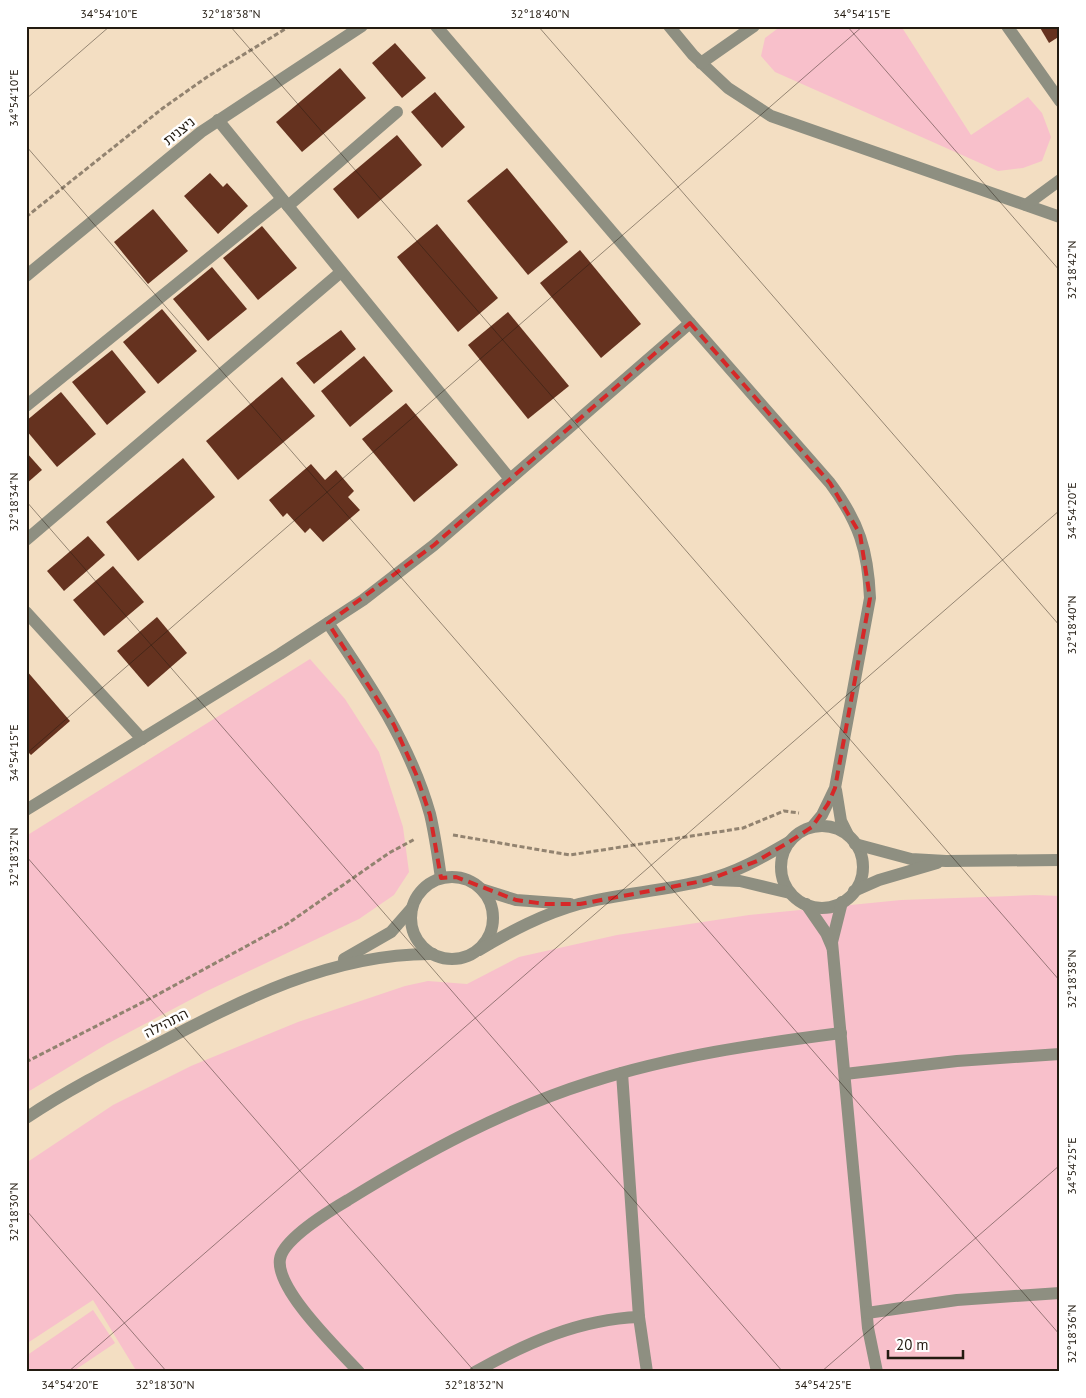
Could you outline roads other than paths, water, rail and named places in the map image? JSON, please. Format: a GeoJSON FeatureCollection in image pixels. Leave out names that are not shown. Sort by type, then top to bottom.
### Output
{"type":"FeatureCollection","features":[{"type":"Feature","properties":{"kind":"street","name":"ניצנית"},"geometry":{"type":"LineString","coordinates":[[26,276],[200,132],[362,26]]}},
{"type":"Feature","properties":{"kind":"street"},"geometry":{"type":"LineString","coordinates":[[436,26],[690,323],[830,483],[848,508],[860,534],[869,572],[870,598],[835,788],[822,815],[812,827]]}},
{"type":"Feature","properties":{"kind":"street"},"geometry":{"type":"LineString","coordinates":[[669,26],[701,62],[728,88],[771,116],[1060,217]]}},
{"type":"Feature","properties":{"kind":"street"},"geometry":{"type":"LineString","coordinates":[[701,62],[754,26]]}},
{"type":"Feature","properties":{"kind":"street"},"geometry":{"type":"LineString","coordinates":[[1007,26],[1060,101]]}},
{"type":"Feature","properties":{"kind":"street"},"geometry":{"type":"LineString","coordinates":[[26,406],[397,112]]}},
{"type":"Feature","properties":{"kind":"street"},"geometry":{"type":"LineString","coordinates":[[218,120],[510,479]]}},
{"type":"Feature","properties":{"kind":"street"},"geometry":{"type":"LineString","coordinates":[[1026,205],[1060,180]]}},
{"type":"Feature","properties":{"kind":"street"},"geometry":{"type":"LineString","coordinates":[[26,540],[341,272]]}},
{"type":"Feature","properties":{"kind":"street"},"geometry":{"type":"LineString","coordinates":[[26,810],[142,740],[363,600],[434,546],[690,323]]}},
{"type":"Feature","properties":{"kind":"street"},"geometry":{"type":"LineString","coordinates":[[26,612],[142,740]]}},
{"type":"Feature","properties":{"kind":"street"},"geometry":{"type":"LineString","coordinates":[[328,623],[394,725],[416,774],[433,832],[441,878]]}},
{"type":"Feature","properties":{"kind":"street"},"geometry":{"type":"LineString","coordinates":[[806,904],[825,908],[842,902],[854,891],[860,881],[862,868],[859,849],[841,821],[835,788]]}},
{"type":"Feature","properties":{"kind":"street"},"geometry":{"type":"LineString","coordinates":[[580,904],[545,904],[516,900],[482,889],[470,881],[456,877],[441,878],[428,885],[418,895],[412,908],[412,923],[414,933],[422,945],[433,954],[446,959],[466,957],[512,930],[580,904],[708,880],[757,861],[789,842],[799,832],[812,827],[826,825],[839,830],[852,840],[911,858],[946,861],[1060,860]]}},
{"type":"Feature","properties":{"kind":"street"},"geometry":{"type":"LineString","coordinates":[[789,842],[782,854],[780,868],[783,882],[790,893]]}},
{"type":"Feature","properties":{"kind":"street"},"geometry":{"type":"LineString","coordinates":[[854,891],[878,880],[946,861]]}},
{"type":"Feature","properties":{"kind":"street"},"geometry":{"type":"LineString","coordinates":[[708,880],[740,881],[790,893],[806,904],[826,933],[833,949]]}},
{"type":"Feature","properties":{"kind":"street"},"geometry":{"type":"LineString","coordinates":[[479,950],[488,939],[493,926],[493,911],[490,900],[482,889]]}},
{"type":"Feature","properties":{"kind":"street"},"geometry":{"type":"LineString","coordinates":[[842,902],[835,926],[833,949],[867,1313],[877,1372]]}},
{"type":"Feature","properties":{"kind":"street","name":"התהילה"},"geometry":{"type":"LineString","coordinates":[[326,969],[391,932],[412,908]]}},
{"type":"Feature","properties":{"kind":"street","name":"התהילה"},"geometry":{"type":"LineString","coordinates":[[26,1118],[113,1067],[276,987],[326,969],[374,958],[404,954],[433,954]]}},
{"type":"Feature","properties":{"kind":"street"},"geometry":{"type":"LineString","coordinates":[[359,1372],[293,1298],[280,1274],[280,1257],[291,1242],[316,1220],[387,1176],[466,1134],[536,1102],[622,1073],[734,1047],[841,1033]]}},
{"type":"Feature","properties":{"kind":"street"},"geometry":{"type":"LineString","coordinates":[[845,1074],[956,1061],[1060,1054]]}},
{"type":"Feature","properties":{"kind":"street"},"geometry":{"type":"LineString","coordinates":[[622,1073],[639,1317],[647,1372]]}},
{"type":"Feature","properties":{"kind":"street"},"geometry":{"type":"LineString","coordinates":[[867,1313],[957,1300],[1060,1293]]}},
{"type":"Feature","properties":{"kind":"street"},"geometry":{"type":"LineString","coordinates":[[475,1372],[517,1348],[560,1331],[615,1318],[639,1317]]}}]}
